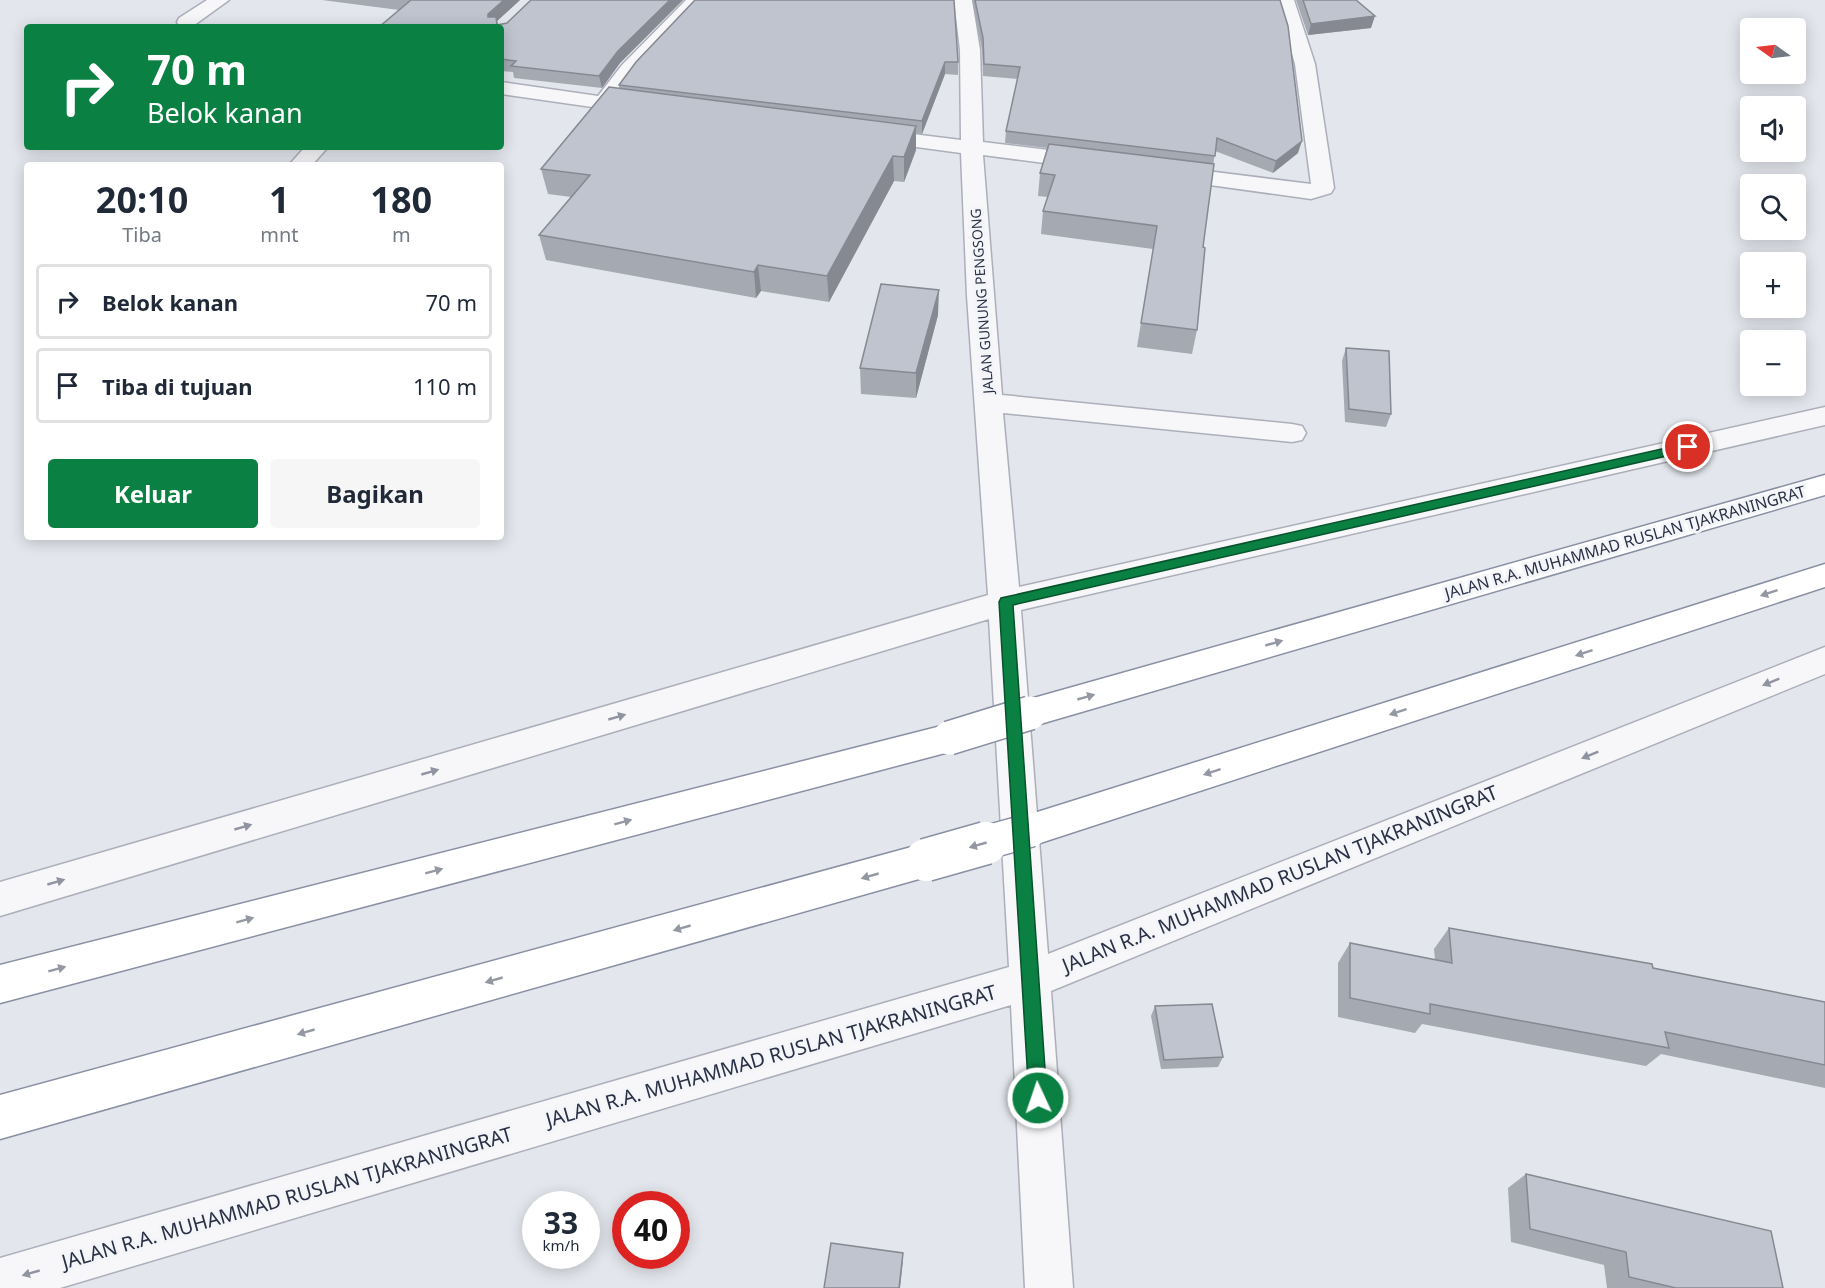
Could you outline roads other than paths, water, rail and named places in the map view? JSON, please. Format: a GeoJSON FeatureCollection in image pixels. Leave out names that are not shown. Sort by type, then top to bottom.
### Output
{"type":"FeatureCollection","features":[{"type":"Feature","properties":{"kind":"highway","name":"JALAN R.A. MUHAMMAD RUSLAN TJAKRANINGRAT"},"geometry":{"type":"LineString","coordinates":[[0,984],[949,738],[1825,485]]}},
{"type":"Feature","properties":{"kind":"highway"},"geometry":{"type":"LineString","coordinates":[[0,1117],[1030,830],[1825,575]]}},
{"type":"Feature","properties":{"kind":"street"},"geometry":{"type":"LineString","coordinates":[[186,22],[220,0]]}},
{"type":"Feature","properties":{"kind":"street"},"geometry":{"type":"LineString","coordinates":[[603,103],[629,69],[696,0]]}},
{"type":"Feature","properties":{"kind":"street","name":"JALAN GUNUNG PENGSONG"},"geometry":{"type":"LineString","coordinates":[[963,0],[970,50],[972,147],[989,403],[1006,602],[1031,980],[1048,1288]]}},
{"type":"Feature","properties":{"kind":"street"},"geometry":{"type":"LineString","coordinates":[[1148,170],[1311,192],[1323,189],[1305,64],[1285,0]]}},
{"type":"Feature","properties":{"kind":"street"},"geometry":{"type":"LineString","coordinates":[[504,88],[651,108]]}},
{"type":"Feature","properties":{"kind":"street"},"geometry":{"type":"LineString","coordinates":[[853,132],[1113,165]]}},
{"type":"Feature","properties":{"kind":"street"},"geometry":{"type":"LineString","coordinates":[[303,162],[314,150]]}},
{"type":"Feature","properties":{"kind":"street"},"geometry":{"type":"LineString","coordinates":[[989,403],[1292,433]]}},
{"type":"Feature","properties":{"kind":"street"},"geometry":{"type":"LineString","coordinates":[[0,899],[1006,602],[1825,416]]}},
{"type":"Feature","properties":{"kind":"street","name":"JALAN R.A. MUHAMMAD RUSLAN TJAKRANINGRAT"},"geometry":{"type":"LineString","coordinates":[[0,1282],[1031,980],[1825,660]]}}]}
